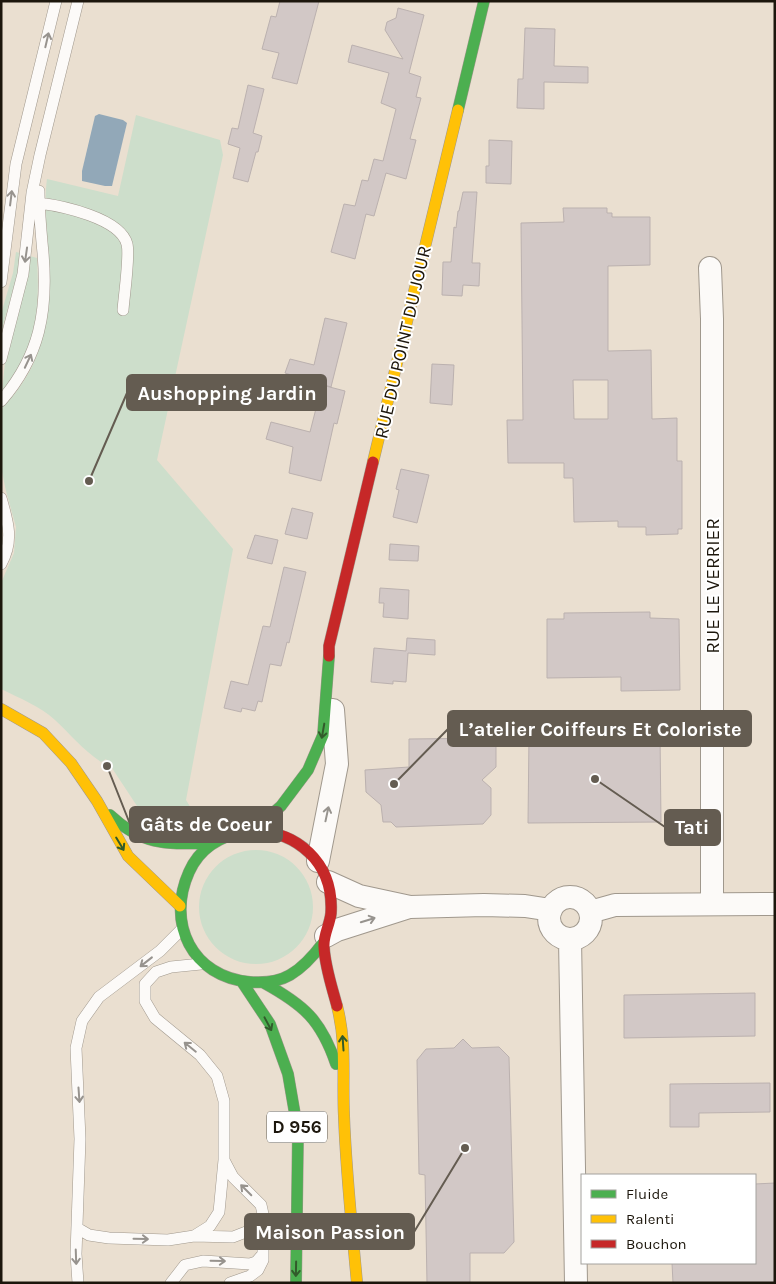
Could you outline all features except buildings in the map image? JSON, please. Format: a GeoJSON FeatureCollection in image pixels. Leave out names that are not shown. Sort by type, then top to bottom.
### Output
{"type":"FeatureCollection","features":[{"type":"Feature","properties":{"kind":"main road","name":"RUE DU POINT DU JOUR"},"geometry":{"type":"LineString","coordinates":[[255,829],[281,806],[308,770],[323,735],[328,683],[328,646],[484,1]]}},
{"type":"Feature","properties":{"kind":"main road"},"geometry":{"type":"LineString","coordinates":[[1,709],[43,733],[71,763],[97,801],[128,856],[180,906]]}},
{"type":"Feature","properties":{"kind":"main road"},"geometry":{"type":"LineString","coordinates":[[97,801],[116,822],[145,840],[161,843],[212,843]]}},
{"type":"Feature","properties":{"kind":"main road"},"geometry":{"type":"LineString","coordinates":[[325,939],[303,967],[285,978],[264,983],[242,982],[226,978],[204,964],[192,951],[182,929],[180,906],[185,880],[196,859],[212,843],[232,833],[255,829],[277,832],[299,842],[318,861],[328,882],[332,917],[325,939],[326,971],[340,1019],[344,1043],[343,1092],[357,1283]]}},
{"type":"Feature","properties":{"kind":"main road","name":"D 956"},"geometry":{"type":"LineString","coordinates":[[242,982],[270,1024],[288,1074],[298,1132],[296,1283]]}},
{"type":"Feature","properties":{"kind":"main road"},"geometry":{"type":"LineString","coordinates":[[264,983],[291,998],[305,1008],[316,1020],[328,1039],[343,1092]]}},
{"type":"Feature","properties":{"kind":"street","name":"RUE LE VERRIER"},"geometry":{"type":"LineString","coordinates":[[710,268],[712,319],[712,904]]}},
{"type":"Feature","properties":{"kind":"street","name":"RUE DU POINT DU JOUR"},"geometry":{"type":"LineString","coordinates":[[318,861],[337,764],[334,717],[328,683]]}},
{"type":"Feature","properties":{"kind":"street"},"geometry":{"type":"LineString","coordinates":[[328,882],[359,896],[410,906],[525,906],[551,910]]}},
{"type":"Feature","properties":{"kind":"street"},"geometry":{"type":"LineString","coordinates":[[570,897],[579,899],[585,903],[590,912],[591,923],[585,933],[578,938],[562,937],[555,932],[551,924],[551,910],[562,899],[570,897]]}},
{"type":"Feature","properties":{"kind":"street"},"geometry":{"type":"LineString","coordinates":[[590,912],[615,905],[775,904]]}},
{"type":"Feature","properties":{"kind":"street"},"geometry":{"type":"LineString","coordinates":[[325,939],[337,930],[410,906]]}},
{"type":"Feature","properties":{"kind":"street"},"geometry":{"type":"LineString","coordinates":[[570,939],[576,1283]]}},
{"type":"Feature","properties":{"kind":"lane"},"geometry":{"type":"LineString","coordinates":[[2,277],[16,164],[56,1]]}},
{"type":"Feature","properties":{"kind":"lane"},"geometry":{"type":"LineString","coordinates":[[1,359],[23,274],[32,194],[40,155],[78,1]]}},
{"type":"Feature","properties":{"kind":"lane"},"geometry":{"type":"LineString","coordinates":[[1,401],[29,362],[40,329],[44,292],[39,203],[40,155]]}},
{"type":"Feature","properties":{"kind":"lane"},"geometry":{"type":"LineString","coordinates":[[39,203],[57,205],[79,212],[103,221],[121,232],[128,245],[123,310]]}},
{"type":"Feature","properties":{"kind":"lane"},"geometry":{"type":"LineString","coordinates":[[1,498],[9,525],[9,544],[1,564]]}},
{"type":"Feature","properties":{"kind":"lane"},"geometry":{"type":"LineString","coordinates":[[78,1283],[76,1254],[80,1139],[76,1048],[82,1021],[99,997],[160,950],[182,929]]}},
{"type":"Feature","properties":{"kind":"lane"},"geometry":{"type":"LineString","coordinates":[[194,1236],[210,1226],[219,1212],[224,1160],[224,1101],[217,1076],[200,1055],[156,1018],[145,1001],[145,984],[156,972],[171,967],[204,964]]}},
{"type":"Feature","properties":{"kind":"lane"},"geometry":{"type":"LineString","coordinates":[[224,1160],[233,1177],[261,1205],[264,1214],[263,1260],[258,1270],[250,1276],[230,1283]]}},
{"type":"Feature","properties":{"kind":"lane"},"geometry":{"type":"LineString","coordinates":[[77,1228],[89,1235],[109,1238],[168,1240],[194,1236],[233,1237],[256,1228],[264,1214]]}},
{"type":"Feature","properties":{"kind":"lane"},"geometry":{"type":"LineString","coordinates":[[171,1283],[186,1265],[203,1261],[250,1264],[256,1262],[263,1254]]}},
{"type":"Feature","properties":{"kind":"green space"},"geometry":{"type":"Polygon","coordinates":[[[136,115],[220,140],[223,155],[157,460],[233,549],[186,800],[197,818],[185,829],[166,832],[145,823],[136,812],[139,809],[106,759],[101,762],[82,747],[49,715],[1,689],[1,583],[14,553],[16,527],[1,467],[1,409],[15,393],[35,360],[46,323],[49,284],[46,211],[47,179],[118,196],[136,115]]]}},
{"type":"Feature","properties":{"kind":"green space"},"geometry":{"type":"Polygon","coordinates":[[[16,252],[20,253],[17,276],[1,333],[1,314],[13,273],[16,252]]]}},
{"type":"Feature","properties":{"kind":"green space"},"geometry":{"type":"Polygon","coordinates":[[[30,256],[37,258],[38,300],[34,328],[26,355],[2,392],[5,362],[30,256]]]}},
{"type":"Feature","properties":{"kind":"green space"},"geometry":{"type":"Polygon","coordinates":[[[256,850],[278,854],[288,859],[304,875],[309,885],[313,907],[309,929],[304,939],[288,955],[278,960],[256,964],[234,960],[224,955],[208,939],[203,929],[199,907],[203,885],[208,875],[224,859],[234,854],[256,850]]]}},
{"type":"Feature","properties":{"kind":"water"},"geometry":{"type":"Polygon","coordinates":[[[99,114],[123,120],[127,123],[112,186],[82,181],[82,171],[95,116],[99,114]]]}},
{"type":"Feature","properties":{"kind":"traffic: fast"},"geometry":{"type":"LineString","coordinates":[[458,110],[484,1]]}},
{"type":"Feature","properties":{"kind":"traffic: fast"},"geometry":{"type":"LineString","coordinates":[[255,829],[281,806],[308,770],[323,735],[329,656]]}},
{"type":"Feature","properties":{"kind":"traffic: fast"},"geometry":{"type":"LineString","coordinates":[[110,815],[134,833],[146,838],[182,844],[212,843]]}},
{"type":"Feature","properties":{"kind":"traffic: fast"},"geometry":{"type":"LineString","coordinates":[[248,831],[229,836],[213,844],[199,856],[189,872],[183,891],[181,910],[183,928],[189,944],[199,958],[213,970],[230,978],[260,982],[275,981],[290,975],[300,968],[323,943]]}},
{"type":"Feature","properties":{"kind":"traffic: fast"},"geometry":{"type":"LineString","coordinates":[[242,982],[270,1024],[288,1074],[298,1132],[296,1283]]}},
{"type":"Feature","properties":{"kind":"traffic: fast"},"geometry":{"type":"LineString","coordinates":[[264,983],[290,999],[309,1015],[324,1036],[336,1064]]}},
{"type":"Feature","properties":{"kind":"traffic: slow"},"geometry":{"type":"LineString","coordinates":[[373,462],[458,110]]}},
{"type":"Feature","properties":{"kind":"traffic: slow"},"geometry":{"type":"LineString","coordinates":[[1,709],[43,733],[71,763],[97,801],[128,856],[180,906]]}},
{"type":"Feature","properties":{"kind":"traffic: slow"},"geometry":{"type":"LineString","coordinates":[[337,1006],[343,1047],[345,1137],[357,1283]]}},
{"type":"Feature","properties":{"kind":"traffic: jam"},"geometry":{"type":"LineString","coordinates":[[329,656],[329,646],[373,462]]}},
{"type":"Feature","properties":{"kind":"traffic: jam"},"geometry":{"type":"LineString","coordinates":[[248,831],[266,832],[282,836],[297,843],[309,852],[319,865],[326,879],[330,895],[331,913],[324,947],[327,969],[337,1006]]}},
{"type":"Feature","properties":{"kind":"place","name":"Aushopping Jardin"},"geometry":{"type":"Point","coordinates":[89,481]}},
{"type":"Feature","properties":{"kind":"place","name":"Gâts de Coeur"},"geometry":{"type":"Point","coordinates":[107,766]}},
{"type":"Feature","properties":{"kind":"place","name":"Tati"},"geometry":{"type":"Point","coordinates":[595,779]}},
{"type":"Feature","properties":{"kind":"place","name":"L’atelier Coiffeurs Et Coloriste"},"geometry":{"type":"Point","coordinates":[394,784]}},
{"type":"Feature","properties":{"kind":"place","name":"Maison Passion"},"geometry":{"type":"Point","coordinates":[465,1148]}}]}
